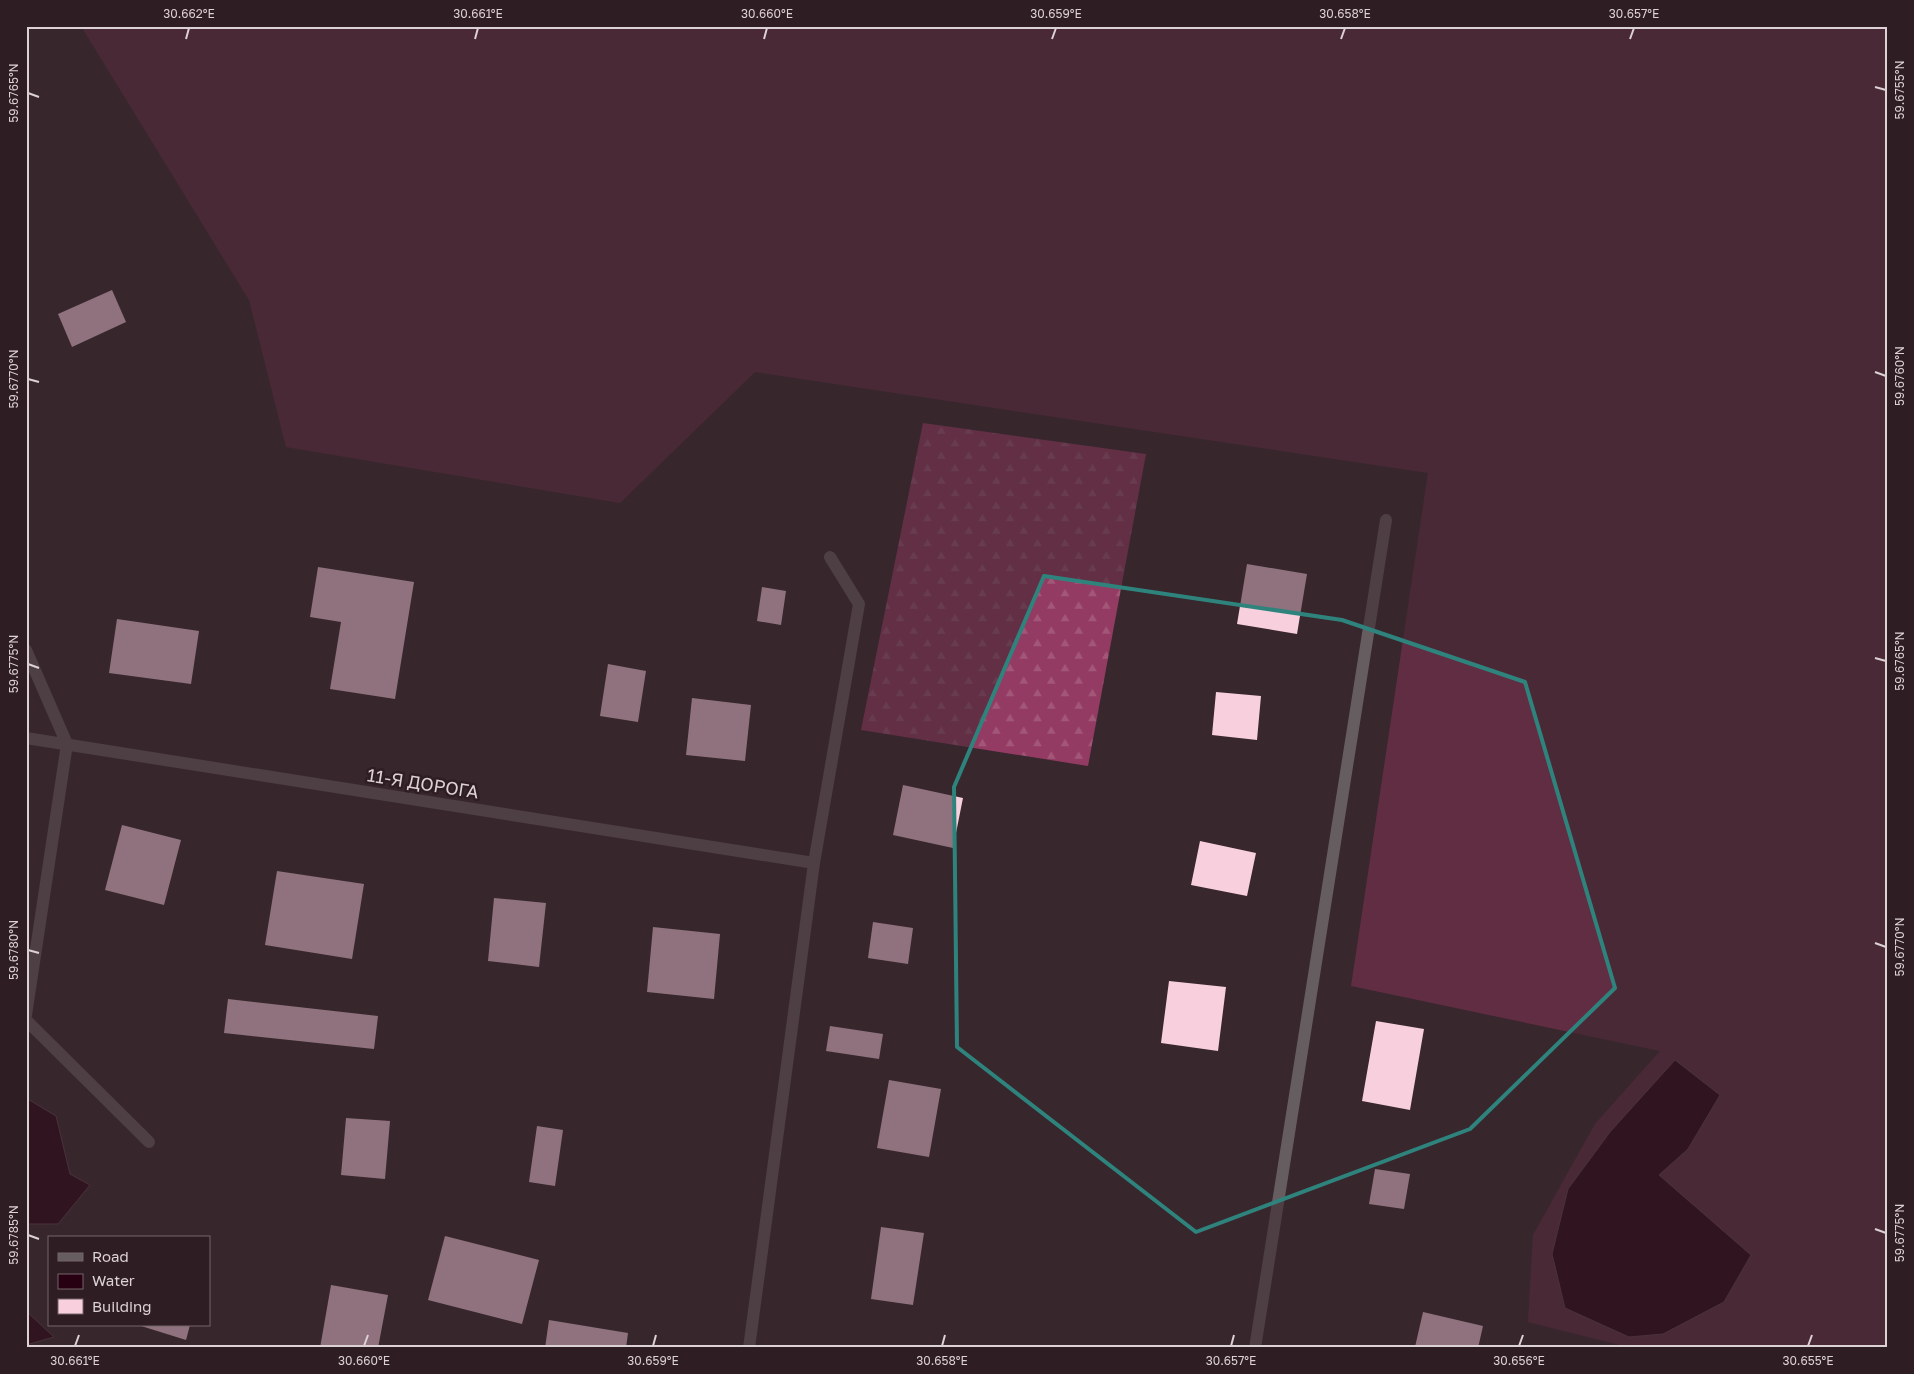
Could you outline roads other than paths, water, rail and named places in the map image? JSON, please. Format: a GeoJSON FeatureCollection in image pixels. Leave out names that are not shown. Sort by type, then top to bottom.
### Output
{"type":"FeatureCollection","features":[{"type":"Feature","properties":{"kind":"street"},"geometry":{"type":"LineString","coordinates":[[1256,1348],[1386,520]]}},
{"type":"Feature","properties":{"kind":"street"},"geometry":{"type":"LineString","coordinates":[[749,1348],[814,863],[859,604],[830,557]]}},
{"type":"Feature","properties":{"kind":"street"},"geometry":{"type":"LineString","coordinates":[[26,650],[67,744],[26,1015]]}},
{"type":"Feature","properties":{"kind":"street","name":"11-Я ДОРОГА"},"geometry":{"type":"LineString","coordinates":[[26,738],[814,863]]}},
{"type":"Feature","properties":{"kind":"street"},"geometry":{"type":"LineString","coordinates":[[26,1020],[150,1142]]}},
{"type":"Feature","properties":{"kind":"water"},"geometry":{"type":"Polygon","coordinates":[[[1675,1060],[1720,1095],[1688,1149],[1659,1175],[1751,1255],[1724,1302],[1663,1334],[1629,1337],[1565,1308],[1552,1254],[1568,1189],[1610,1132],[1675,1060]]]}},
{"type":"Feature","properties":{"kind":"water"},"geometry":{"type":"Polygon","coordinates":[[[26,1098],[56,1116],[70,1174],[90,1185],[58,1224],[26,1224],[26,1098]]]}},
{"type":"Feature","properties":{"kind":"water"},"geometry":{"type":"Polygon","coordinates":[[[26,1311],[54,1337],[26,1345],[26,1311]]]}}]}
